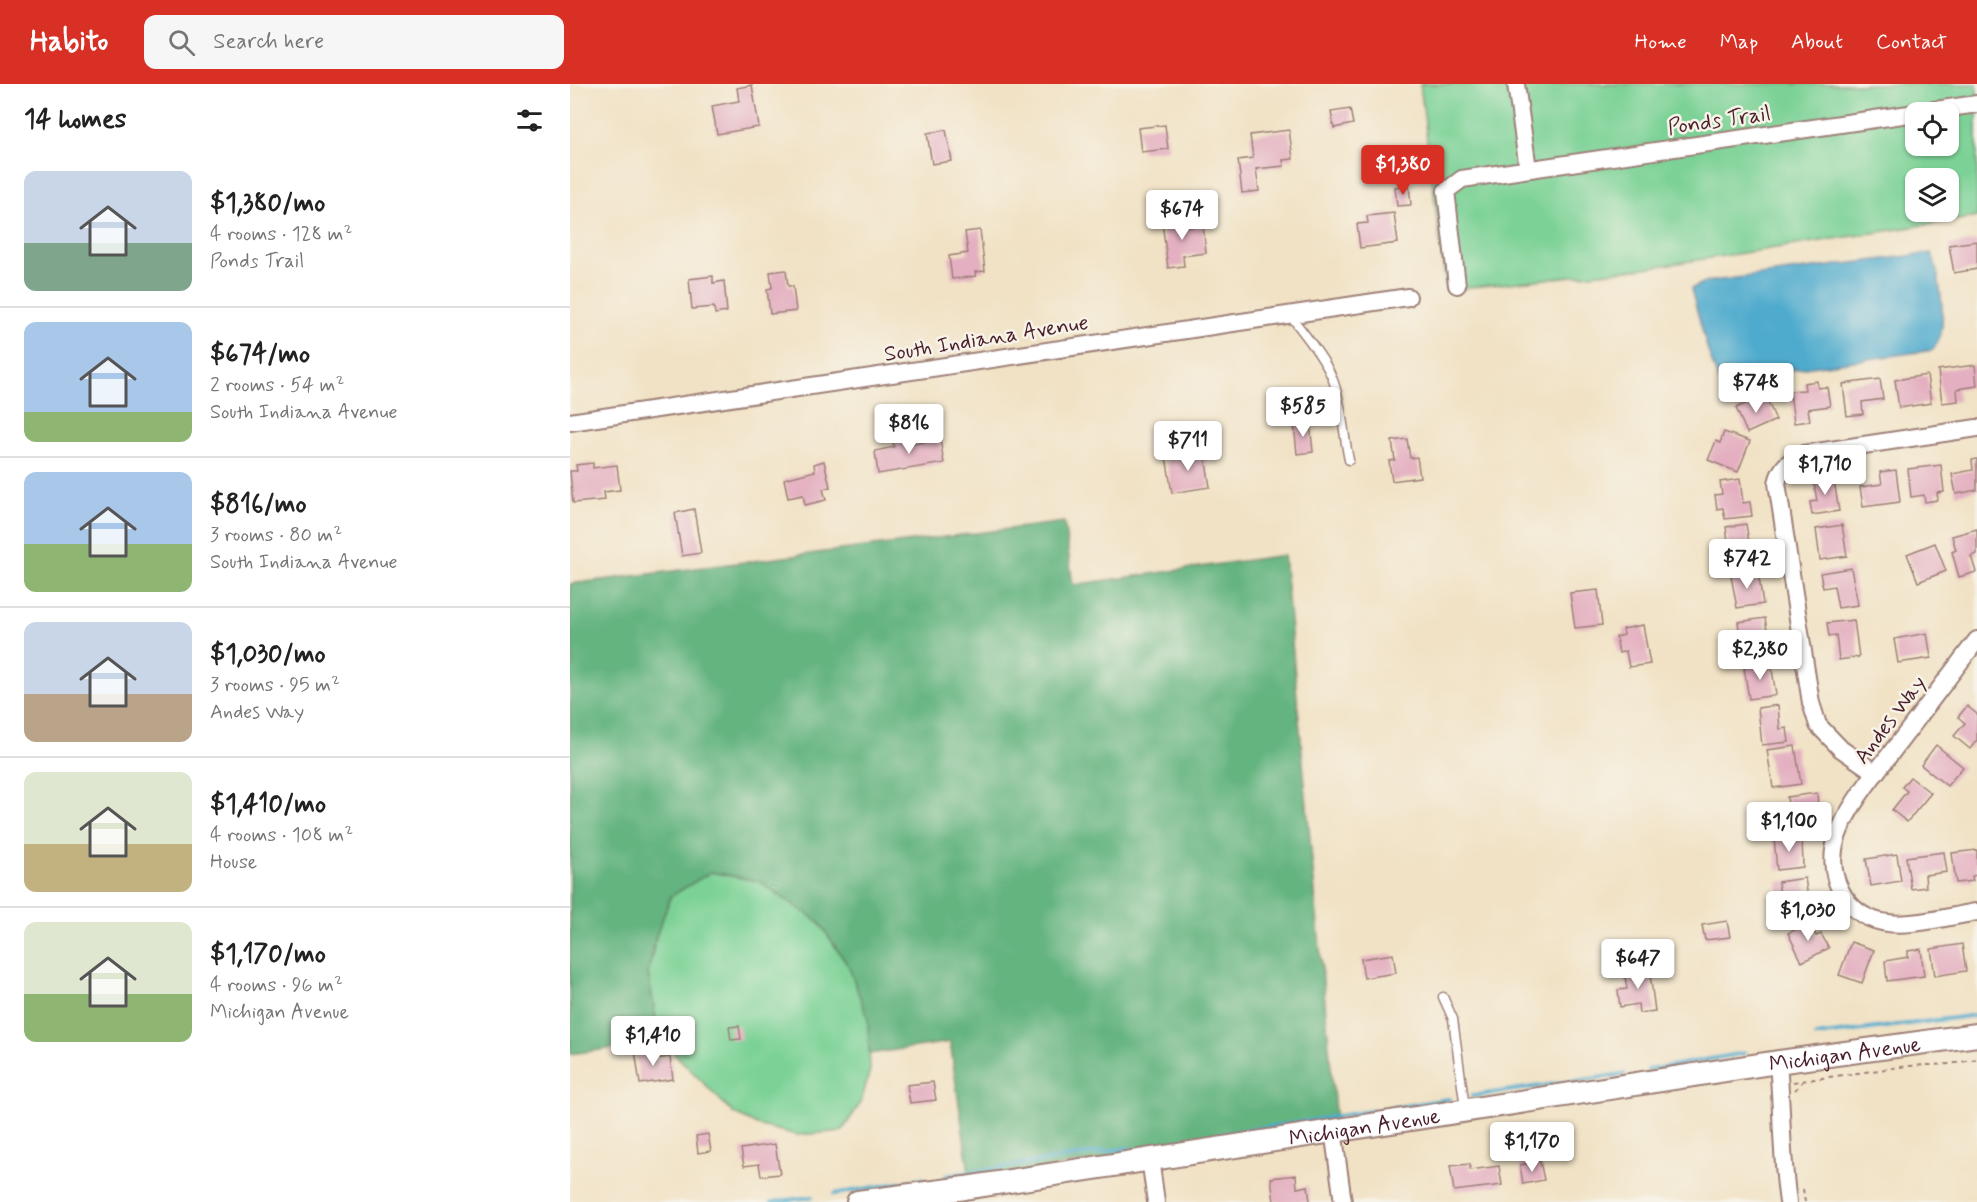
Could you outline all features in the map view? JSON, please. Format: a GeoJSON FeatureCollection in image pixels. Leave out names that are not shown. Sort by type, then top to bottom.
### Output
{"type":"FeatureCollection","features":[{"type":"Feature","properties":{"kind":"street"},"geometry":{"type":"LineString","coordinates":[[1516,84],[1528,169]]}},
{"type":"Feature","properties":{"kind":"street"},"geometry":{"type":"LineString","coordinates":[[1959,107],[1977,105]]}},
{"type":"Feature","properties":{"kind":"street","name":"Ponds Trail"},"geometry":{"type":"LineString","coordinates":[[1457,285],[1446,191],[1462,179],[1905,115]]}},
{"type":"Feature","properties":{"kind":"street","name":"South Indiana Avenue"},"geometry":{"type":"LineString","coordinates":[[570,422],[1408,297]]}},
{"type":"Feature","properties":{"kind":"street"},"geometry":{"type":"LineString","coordinates":[[1876,773],[1841,750],[1818,725],[1811,703],[1777,483],[1779,474],[1788,461],[1804,454],[1977,428]]}},
{"type":"Feature","properties":{"kind":"street","name":"Andes Way"},"geometry":{"type":"LineString","coordinates":[[1977,640],[1855,801],[1834,851],[1834,874],[1842,894],[1860,914],[1882,922],[1907,923],[1977,912]]}},
{"type":"Feature","properties":{"kind":"street","name":"Michigan Avenue"},"geometry":{"type":"LineString","coordinates":[[858,1202],[966,1195],[1150,1158],[1778,1062],[1977,1035]]}},
{"type":"Feature","properties":{"kind":"street"},"geometry":{"type":"LineString","coordinates":[[1778,1062],[1784,1175],[1788,1202]]}},
{"type":"Feature","properties":{"kind":"street"},"geometry":{"type":"LineString","coordinates":[[1332,1130],[1342,1202]]}},
{"type":"Feature","properties":{"kind":"street"},"geometry":{"type":"LineString","coordinates":[[1150,1158],[1156,1202]]}},
{"type":"Feature","properties":{"kind":"lane"},"geometry":{"type":"LineString","coordinates":[[1290,315],[1318,352],[1331,374],[1349,460]]}},
{"type":"Feature","properties":{"kind":"lane"},"geometry":{"type":"LineString","coordinates":[[1443,997],[1452,1018],[1465,1110]]}},
{"type":"Feature","properties":{"kind":"green space"},"geometry":{"type":"Polygon","coordinates":[[[1420,84],[1977,84],[1977,217],[1959,220],[1959,168],[1905,168],[1905,222],[1944,222],[1645,268],[1446,290],[1420,84]]]}},
{"type":"Feature","properties":{"kind":"green space"},"geometry":{"type":"Polygon","coordinates":[[[1064,522],[1073,585],[1284,555],[1336,1123],[970,1180],[950,1042],[869,1054],[868,1019],[849,967],[819,922],[758,881],[711,872],[671,896],[656,936],[648,974],[656,1020],[668,1041],[570,1054],[570,668],[573,666],[570,584],[1064,522]]]}},
{"type":"Feature","properties":{"kind":"green space"},"geometry":{"type":"Polygon","coordinates":[[[710,872],[758,881],[819,922],[849,967],[868,1019],[870,1070],[861,1102],[842,1131],[798,1135],[757,1125],[733,1113],[675,1054],[656,1020],[648,974],[656,936],[671,896],[710,872]]]}},
{"type":"Feature","properties":{"kind":"water"},"geometry":{"type":"Polygon","coordinates":[[[1931,253],[1939,282],[1942,307],[1942,329],[1933,350],[1718,380],[1691,289],[1705,282],[1931,253]]]}},
{"type":"Feature","properties":{"kind":"building"},"geometry":{"type":"Polygon","coordinates":[[[752,85],[759,127],[717,134],[712,106],[739,101],[737,88],[752,85]]]}},
{"type":"Feature","properties":{"kind":"building"},"geometry":{"type":"Polygon","coordinates":[[[1350,109],[1353,124],[1334,128],[1331,112],[1350,109]]]}},
{"type":"Feature","properties":{"kind":"building"},"geometry":{"type":"Polygon","coordinates":[[[1165,125],[1168,149],[1141,152],[1138,128],[1165,125]]]}},
{"type":"Feature","properties":{"kind":"building"},"geometry":{"type":"Polygon","coordinates":[[[946,130],[952,161],[932,164],[927,133],[946,130]]]}},
{"type":"Feature","properties":{"kind":"building"},"geometry":{"type":"Polygon","coordinates":[[[1289,130],[1293,159],[1283,160],[1284,166],[1256,169],[1259,191],[1242,193],[1238,160],[1253,158],[1250,135],[1289,130]]]}},
{"type":"Feature","properties":{"kind":"building"},"geometry":{"type":"Polygon","coordinates":[[[1409,185],[1411,205],[1397,206],[1395,187],[1409,185]]]}},
{"type":"Feature","properties":{"kind":"building"},"geometry":{"type":"Polygon","coordinates":[[[1394,213],[1398,243],[1360,248],[1357,224],[1368,223],[1367,216],[1394,213]]]}},
{"type":"Feature","properties":{"kind":"building"},"geometry":{"type":"Polygon","coordinates":[[[1188,219],[1189,227],[1203,225],[1206,253],[1183,256],[1184,266],[1168,268],[1162,222],[1188,219]]]}},
{"type":"Feature","properties":{"kind":"building"},"geometry":{"type":"Polygon","coordinates":[[[980,230],[985,271],[975,272],[976,276],[952,279],[949,256],[968,253],[965,232],[980,230]]]}},
{"type":"Feature","properties":{"kind":"building"},"geometry":{"type":"Polygon","coordinates":[[[1977,241],[1977,269],[1954,273],[1949,245],[1977,241]]]}},
{"type":"Feature","properties":{"kind":"building"},"geometry":{"type":"Polygon","coordinates":[[[786,270],[788,286],[793,286],[796,311],[770,314],[767,289],[772,288],[770,272],[786,270]]]}},
{"type":"Feature","properties":{"kind":"building"},"geometry":{"type":"Polygon","coordinates":[[[713,276],[713,283],[724,281],[727,312],[715,314],[714,307],[692,309],[689,279],[713,276]]]}},
{"type":"Feature","properties":{"kind":"building"},"geometry":{"type":"Polygon","coordinates":[[[1975,365],[1977,386],[1957,389],[1958,401],[1942,403],[1938,370],[1975,365]]]}},
{"type":"Feature","properties":{"kind":"building"},"geometry":{"type":"Polygon","coordinates":[[[1927,375],[1931,403],[1899,408],[1895,380],[1927,375]]]}},
{"type":"Feature","properties":{"kind":"building"},"geometry":{"type":"Polygon","coordinates":[[[1880,379],[1883,399],[1862,402],[1863,414],[1847,416],[1843,384],[1880,379]]]}},
{"type":"Feature","properties":{"kind":"building"},"geometry":{"type":"Polygon","coordinates":[[[1817,381],[1818,388],[1827,387],[1830,406],[1808,409],[1810,421],[1794,423],[1790,391],[1805,390],[1804,383],[1817,381]]]}},
{"type":"Feature","properties":{"kind":"building"},"geometry":{"type":"Polygon","coordinates":[[[1765,395],[1776,420],[1747,433],[1736,408],[1765,395]]]}},
{"type":"Feature","properties":{"kind":"building"},"geometry":{"type":"Polygon","coordinates":[[[1310,423],[1313,452],[1297,454],[1294,424],[1310,423]]]}},
{"type":"Feature","properties":{"kind":"building"},"geometry":{"type":"Polygon","coordinates":[[[1724,432],[1750,441],[1738,472],[1708,460],[1716,441],[1720,443],[1724,432]]]}},
{"type":"Feature","properties":{"kind":"building"},"geometry":{"type":"Polygon","coordinates":[[[905,435],[907,445],[940,439],[944,463],[878,474],[875,451],[894,447],[892,437],[905,435]]]}},
{"type":"Feature","properties":{"kind":"building"},"geometry":{"type":"Polygon","coordinates":[[[1407,439],[1410,458],[1417,457],[1420,477],[1392,481],[1389,461],[1395,460],[1392,441],[1407,439]]]}},
{"type":"Feature","properties":{"kind":"building"},"geometry":{"type":"Polygon","coordinates":[[[1204,450],[1210,487],[1172,493],[1166,456],[1204,450]]]}},
{"type":"Feature","properties":{"kind":"building"},"geometry":{"type":"Polygon","coordinates":[[[1977,459],[1977,490],[1956,494],[1952,474],[1973,470],[1972,460],[1977,459]]]}},
{"type":"Feature","properties":{"kind":"building"},"geometry":{"type":"Polygon","coordinates":[[[824,461],[830,487],[823,489],[826,500],[805,505],[803,495],[788,498],[784,479],[815,471],[814,464],[824,461]]]}},
{"type":"Feature","properties":{"kind":"building"},"geometry":{"type":"Polygon","coordinates":[[[593,463],[593,468],[617,465],[620,490],[604,492],[605,500],[573,503],[570,471],[577,471],[576,465],[593,463]]]}},
{"type":"Feature","properties":{"kind":"building"},"geometry":{"type":"Polygon","coordinates":[[[1941,465],[1944,492],[1937,493],[1938,500],[1925,502],[1924,495],[1911,497],[1908,469],[1941,465]]]}},
{"type":"Feature","properties":{"kind":"building"},"geometry":{"type":"Polygon","coordinates":[[[1896,470],[1900,502],[1863,507],[1860,487],[1882,484],[1880,472],[1896,470]]]}},
{"type":"Feature","properties":{"kind":"building"},"geometry":{"type":"Polygon","coordinates":[[[1833,474],[1839,511],[1812,515],[1810,502],[1817,501],[1813,477],[1833,474]]]}},
{"type":"Feature","properties":{"kind":"building"},"geometry":{"type":"Polygon","coordinates":[[[1740,479],[1743,503],[1750,502],[1752,516],[1725,519],[1723,508],[1717,509],[1715,495],[1722,494],[1720,482],[1740,479]]]}},
{"type":"Feature","properties":{"kind":"building"},"geometry":{"type":"Polygon","coordinates":[[[694,509],[701,553],[682,556],[675,513],[694,509]]]}},
{"type":"Feature","properties":{"kind":"building"},"geometry":{"type":"Polygon","coordinates":[[[1746,524],[1750,548],[1756,548],[1758,562],[1731,565],[1726,527],[1746,524]]]}},
{"type":"Feature","properties":{"kind":"building"},"geometry":{"type":"Polygon","coordinates":[[[1842,525],[1847,556],[1820,560],[1816,529],[1842,525]]]}},
{"type":"Feature","properties":{"kind":"building"},"geometry":{"type":"Polygon","coordinates":[[[1977,529],[1977,554],[1971,556],[1976,572],[1959,577],[1952,552],[1956,550],[1952,536],[1977,529]]]}},
{"type":"Feature","properties":{"kind":"building"},"geometry":{"type":"Polygon","coordinates":[[[1935,543],[1946,571],[1918,582],[1907,554],[1935,543]]]}},
{"type":"Feature","properties":{"kind":"building"},"geometry":{"type":"Polygon","coordinates":[[[1851,568],[1858,605],[1838,608],[1834,586],[1823,588],[1820,573],[1851,568]]]}},
{"type":"Feature","properties":{"kind":"building"},"geometry":{"type":"Polygon","coordinates":[[[1758,572],[1763,604],[1737,608],[1731,576],[1758,572]]]}},
{"type":"Feature","properties":{"kind":"building"},"geometry":{"type":"Polygon","coordinates":[[[1598,590],[1602,625],[1575,628],[1570,593],[1598,590]]]}},
{"type":"Feature","properties":{"kind":"building"},"geometry":{"type":"Polygon","coordinates":[[[1765,618],[1770,649],[1742,653],[1738,622],[1765,618]]]}},
{"type":"Feature","properties":{"kind":"building"},"geometry":{"type":"Polygon","coordinates":[[[1854,620],[1859,657],[1839,660],[1836,635],[1829,636],[1827,623],[1854,620]]]}},
{"type":"Feature","properties":{"kind":"building"},"geometry":{"type":"Polygon","coordinates":[[[1643,625],[1650,664],[1629,667],[1626,651],[1619,653],[1616,637],[1624,635],[1623,629],[1643,625]]]}},
{"type":"Feature","properties":{"kind":"building"},"geometry":{"type":"Polygon","coordinates":[[[1927,633],[1931,658],[1898,663],[1894,639],[1927,633]]]}},
{"type":"Feature","properties":{"kind":"building"},"geometry":{"type":"Polygon","coordinates":[[[1771,663],[1776,695],[1749,699],[1744,668],[1771,663]]]}},
{"type":"Feature","properties":{"kind":"building"},"geometry":{"type":"Polygon","coordinates":[[[1778,705],[1780,729],[1787,728],[1789,742],[1762,745],[1758,708],[1778,705]]]}},
{"type":"Feature","properties":{"kind":"building"},"geometry":{"type":"Polygon","coordinates":[[[1967,706],[1977,714],[1977,740],[1970,749],[1954,736],[1965,723],[1958,717],[1967,706]]]}},
{"type":"Feature","properties":{"kind":"building"},"geometry":{"type":"Polygon","coordinates":[[[1936,745],[1963,767],[1947,786],[1921,765],[1936,745]]]}},
{"type":"Feature","properties":{"kind":"building"},"geometry":{"type":"Polygon","coordinates":[[[1795,746],[1801,784],[1773,788],[1767,750],[1795,746]]]}},
{"type":"Feature","properties":{"kind":"building"},"geometry":{"type":"Polygon","coordinates":[[[1910,777],[1931,793],[1907,822],[1892,810],[1907,791],[1902,787],[1910,777]]]}},
{"type":"Feature","properties":{"kind":"building"},"geometry":{"type":"Polygon","coordinates":[[[1817,793],[1818,808],[1809,809],[1811,825],[1791,827],[1787,797],[1817,793]]]}},
{"type":"Feature","properties":{"kind":"building"},"geometry":{"type":"Polygon","coordinates":[[[1802,836],[1803,867],[1777,870],[1774,839],[1802,836]]]}},
{"type":"Feature","properties":{"kind":"building"},"geometry":{"type":"Polygon","coordinates":[[[1977,850],[1977,875],[1972,876],[1973,881],[1956,883],[1952,853],[1977,850]]]}},
{"type":"Feature","properties":{"kind":"building"},"geometry":{"type":"Polygon","coordinates":[[[1944,852],[1947,872],[1925,875],[1926,887],[1911,889],[1906,857],[1944,852]]]}},
{"type":"Feature","properties":{"kind":"building"},"geometry":{"type":"Polygon","coordinates":[[[1897,854],[1901,881],[1871,886],[1866,859],[1897,854]]]}},
{"type":"Feature","properties":{"kind":"building"},"geometry":{"type":"Polygon","coordinates":[[[1805,878],[1810,910],[1783,914],[1778,882],[1805,878]]]}},
{"type":"Feature","properties":{"kind":"building"},"geometry":{"type":"Polygon","coordinates":[[[1727,921],[1730,937],[1705,940],[1702,925],[1727,921]]]}},
{"type":"Feature","properties":{"kind":"building"},"geometry":{"type":"Polygon","coordinates":[[[1809,923],[1816,936],[1821,934],[1829,948],[1802,962],[1788,933],[1809,923]]]}},
{"type":"Feature","properties":{"kind":"building"},"geometry":{"type":"Polygon","coordinates":[[[1851,942],[1874,950],[1862,983],[1839,975],[1851,942]]]}},
{"type":"Feature","properties":{"kind":"building"},"geometry":{"type":"Polygon","coordinates":[[[1962,944],[1966,971],[1935,976],[1931,949],[1962,944]]]}},
{"type":"Feature","properties":{"kind":"building"},"geometry":{"type":"Polygon","coordinates":[[[1921,949],[1924,976],[1887,981],[1885,961],[1908,957],[1908,951],[1921,949]]]}},
{"type":"Feature","properties":{"kind":"building"},"geometry":{"type":"Polygon","coordinates":[[[1393,954],[1396,973],[1364,978],[1361,959],[1393,954]]]}},
{"type":"Feature","properties":{"kind":"building"},"geometry":{"type":"Polygon","coordinates":[[[1649,966],[1655,1011],[1639,1013],[1638,1004],[1620,1007],[1618,990],[1627,989],[1624,970],[1649,966]]]}},
{"type":"Feature","properties":{"kind":"building"},"geometry":{"type":"Polygon","coordinates":[[[739,1026],[741,1039],[731,1040],[729,1027],[739,1026]]]}},
{"type":"Feature","properties":{"kind":"building"},"geometry":{"type":"Polygon","coordinates":[[[653,1047],[655,1059],[670,1057],[673,1079],[640,1084],[635,1050],[653,1047]]]}},
{"type":"Feature","properties":{"kind":"building"},"geometry":{"type":"Polygon","coordinates":[[[933,1082],[936,1100],[910,1103],[907,1085],[933,1082]]]}},
{"type":"Feature","properties":{"kind":"building"},"geometry":{"type":"Polygon","coordinates":[[[708,1134],[711,1151],[698,1153],[696,1136],[708,1134]]]}},
{"type":"Feature","properties":{"kind":"building"},"geometry":{"type":"Polygon","coordinates":[[[775,1144],[780,1174],[761,1176],[759,1164],[744,1166],[741,1149],[775,1144]]]}},
{"type":"Feature","properties":{"kind":"building"},"geometry":{"type":"Polygon","coordinates":[[[1540,1161],[1544,1180],[1523,1184],[1520,1165],[1540,1161]]]}},
{"type":"Feature","properties":{"kind":"building"},"geometry":{"type":"Polygon","coordinates":[[[1470,1164],[1470,1170],[1499,1166],[1502,1185],[1454,1191],[1450,1166],[1470,1164]]]}},
{"type":"Feature","properties":{"kind":"building"},"geometry":{"type":"Polygon","coordinates":[[[1296,1175],[1297,1188],[1308,1186],[1310,1202],[1274,1202],[1271,1178],[1296,1175]]]}},
{"type":"Feature","properties":{"kind":"waterway"},"geometry":{"type":"LineString","coordinates":[[1816,1036],[1977,1015]]}},
{"type":"Feature","properties":{"kind":"waterway"},"geometry":{"type":"LineString","coordinates":[[1648,1070],[1745,1053]]}},
{"type":"Feature","properties":{"kind":"waterway"},"geometry":{"type":"LineString","coordinates":[[1472,1096],[1624,1074]]}},
{"type":"Feature","properties":{"kind":"waterway"},"geometry":{"type":"LineString","coordinates":[[1153,1145],[1449,1099]]}},
{"type":"Feature","properties":{"kind":"waterway"},"geometry":{"type":"LineString","coordinates":[[946,1176],[1129,1148]]}},
{"type":"Feature","properties":{"kind":"waterway"},"geometry":{"type":"LineString","coordinates":[[834,1194],[924,1179]]}},
{"type":"Feature","properties":{"kind":"waterway"},"geometry":{"type":"LineString","coordinates":[[772,1202],[812,1197]]}}]}
